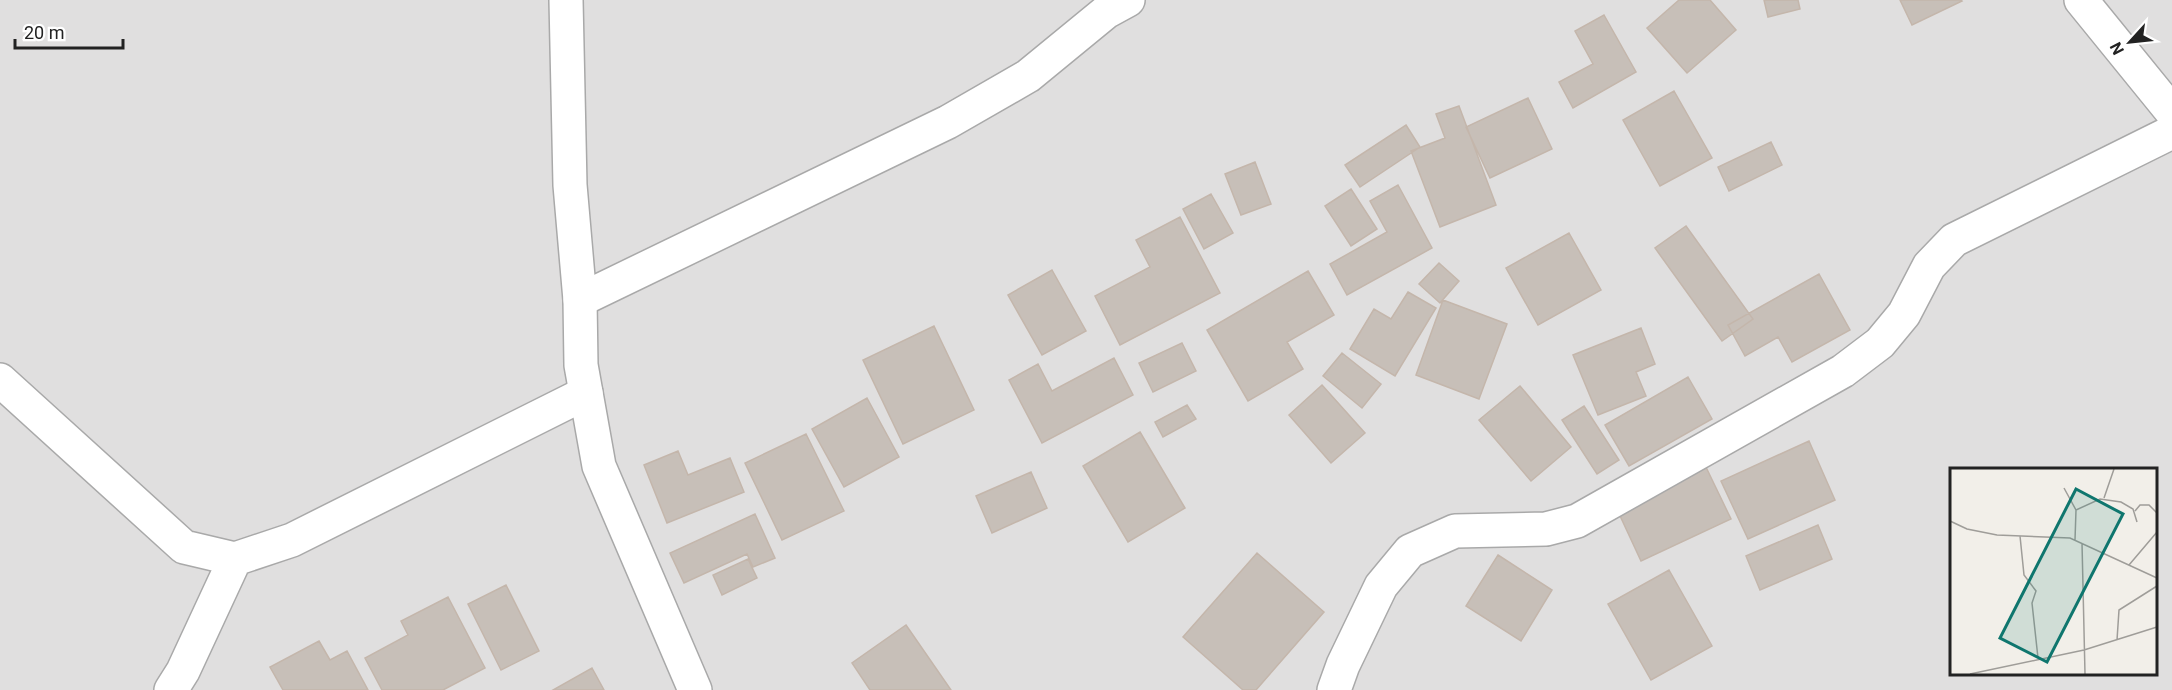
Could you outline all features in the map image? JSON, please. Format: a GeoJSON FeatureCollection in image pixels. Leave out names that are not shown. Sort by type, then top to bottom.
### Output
{"type":"FeatureCollection","features":[{"type":"Feature","properties":{"kind":"street"},"geometry":{"type":"LineString","coordinates":[[566,0],[570,185],[580,300],[581,365],[585,393],[599,466],[695,690]]}},
{"type":"Feature","properties":{"kind":"street"},"geometry":{"type":"LineString","coordinates":[[580,300],[948,122],[1028,76],[1106,12],[1128,0]]}},
{"type":"Feature","properties":{"kind":"street"},"geometry":{"type":"LineString","coordinates":[[2081,0],[2172,112]]}},
{"type":"Feature","properties":{"kind":"street"},"geometry":{"type":"LineString","coordinates":[[1334,690],[1343,665],[1381,586],[1410,551],[1455,531],[1546,529],[1577,521],[1852,364],[1880,343],[1904,314],[1929,266],[1954,240],[2172,132]]}},
{"type":"Feature","properties":{"kind":"street"},"geometry":{"type":"LineString","coordinates":[[0,380],[184,548],[235,559],[292,540],[585,393]]}},
{"type":"Feature","properties":{"kind":"street"},"geometry":{"type":"LineString","coordinates":[[171,690],[183,671],[235,559]]}},
{"type":"Feature","properties":{"kind":"shaded area"},"geometry":{"type":"Polygon","coordinates":[[[0,0],[2172,0],[2172,690],[0,690],[0,0]]]}},
{"type":"Feature","properties":{"kind":"building"},"geometry":{"type":"Polygon","coordinates":[[[1679,0],[1710,0],[1736,30],[1687,73],[1647,28],[1679,0]]]}},
{"type":"Feature","properties":{"kind":"building"},"geometry":{"type":"Polygon","coordinates":[[[1764,0],[1798,0],[1800,9],[1768,17],[1764,0]]]}},
{"type":"Feature","properties":{"kind":"building"},"geometry":{"type":"Polygon","coordinates":[[[1900,0],[1961,0],[1962,1],[1912,25],[1900,0]]]}},
{"type":"Feature","properties":{"kind":"building"},"geometry":{"type":"Polygon","coordinates":[[[1604,15],[1636,72],[1573,108],[1559,82],[1593,64],[1575,31],[1604,15]]]}},
{"type":"Feature","properties":{"kind":"building"},"geometry":{"type":"Polygon","coordinates":[[[1674,91],[1712,158],[1660,186],[1623,120],[1674,91]]]}},
{"type":"Feature","properties":{"kind":"building"},"geometry":{"type":"Polygon","coordinates":[[[1528,98],[1552,149],[1490,178],[1466,127],[1528,98]]]}},
{"type":"Feature","properties":{"kind":"building"},"geometry":{"type":"Polygon","coordinates":[[[1459,106],[1496,205],[1440,227],[1411,151],[1445,138],[1436,114],[1459,106]]]}},
{"type":"Feature","properties":{"kind":"building"},"geometry":{"type":"Polygon","coordinates":[[[1406,125],[1420,147],[1360,187],[1345,165],[1406,125]]]}},
{"type":"Feature","properties":{"kind":"building"},"geometry":{"type":"Polygon","coordinates":[[[1771,142],[1782,165],[1729,191],[1718,167],[1771,142]]]}},
{"type":"Feature","properties":{"kind":"building"},"geometry":{"type":"Polygon","coordinates":[[[1255,162],[1271,204],[1241,215],[1225,174],[1255,162]]]}},
{"type":"Feature","properties":{"kind":"building"},"geometry":{"type":"Polygon","coordinates":[[[1398,185],[1432,248],[1347,295],[1330,264],[1387,232],[1370,201],[1398,185]]]}},
{"type":"Feature","properties":{"kind":"building"},"geometry":{"type":"Polygon","coordinates":[[[1351,189],[1377,229],[1351,246],[1325,206],[1351,189]]]}},
{"type":"Feature","properties":{"kind":"building"},"geometry":{"type":"Polygon","coordinates":[[[1211,194],[1233,233],[1204,249],[1183,209],[1211,194]]]}},
{"type":"Feature","properties":{"kind":"building"},"geometry":{"type":"Polygon","coordinates":[[[1180,217],[1220,293],[1120,345],[1095,296],[1150,267],[1136,240],[1180,217]]]}},
{"type":"Feature","properties":{"kind":"building"},"geometry":{"type":"Polygon","coordinates":[[[1686,226],[1753,319],[1722,341],[1655,248],[1686,226]]]}},
{"type":"Feature","properties":{"kind":"building"},"geometry":{"type":"Polygon","coordinates":[[[1569,233],[1601,290],[1538,325],[1506,268],[1569,233]]]}},
{"type":"Feature","properties":{"kind":"building"},"geometry":{"type":"Polygon","coordinates":[[[1439,263],[1459,281],[1440,303],[1419,284],[1439,263]]]}},
{"type":"Feature","properties":{"kind":"building"},"geometry":{"type":"Polygon","coordinates":[[[1052,270],[1086,331],[1042,355],[1008,295],[1052,270]]]}},
{"type":"Feature","properties":{"kind":"building"},"geometry":{"type":"Polygon","coordinates":[[[1308,271],[1334,315],[1287,342],[1303,369],[1248,401],[1207,330],[1308,271]]]}},
{"type":"Feature","properties":{"kind":"building"},"geometry":{"type":"Polygon","coordinates":[[[1819,274],[1850,330],[1792,362],[1778,337],[1745,356],[1728,325],[1819,274]]]}},
{"type":"Feature","properties":{"kind":"building"},"geometry":{"type":"Polygon","coordinates":[[[1408,292],[1436,308],[1395,376],[1350,349],[1374,309],[1391,319],[1408,292]]]}},
{"type":"Feature","properties":{"kind":"building"},"geometry":{"type":"Polygon","coordinates":[[[1443,300],[1507,324],[1479,399],[1416,375],[1443,300]]]}},
{"type":"Feature","properties":{"kind":"building"},"geometry":{"type":"Polygon","coordinates":[[[934,326],[974,410],[903,444],[863,360],[934,326]]]}},
{"type":"Feature","properties":{"kind":"building"},"geometry":{"type":"Polygon","coordinates":[[[1641,328],[1655,364],[1636,372],[1646,396],[1598,415],[1573,355],[1641,328]]]}},
{"type":"Feature","properties":{"kind":"building"},"geometry":{"type":"Polygon","coordinates":[[[1182,343],[1196,371],[1153,392],[1139,363],[1182,343]]]}},
{"type":"Feature","properties":{"kind":"building"},"geometry":{"type":"Polygon","coordinates":[[[1342,353],[1381,384],[1362,408],[1323,376],[1342,353]]]}},
{"type":"Feature","properties":{"kind":"building"},"geometry":{"type":"Polygon","coordinates":[[[1114,358],[1133,395],[1042,443],[1009,380],[1038,364],[1052,391],[1114,358]]]}},
{"type":"Feature","properties":{"kind":"building"},"geometry":{"type":"Polygon","coordinates":[[[1688,377],[1712,419],[1629,466],[1605,425],[1688,377]]]}},
{"type":"Feature","properties":{"kind":"building"},"geometry":{"type":"Polygon","coordinates":[[[1322,385],[1365,433],[1331,463],[1289,415],[1322,385]]]}},
{"type":"Feature","properties":{"kind":"building"},"geometry":{"type":"Polygon","coordinates":[[[1520,386],[1571,447],[1531,481],[1479,420],[1520,386]]]}},
{"type":"Feature","properties":{"kind":"building"},"geometry":{"type":"Polygon","coordinates":[[[867,398],[899,457],[844,487],[812,429],[867,398]]]}},
{"type":"Feature","properties":{"kind":"building"},"geometry":{"type":"Polygon","coordinates":[[[1187,405],[1196,419],[1163,437],[1155,422],[1187,405]]]}},
{"type":"Feature","properties":{"kind":"building"},"geometry":{"type":"Polygon","coordinates":[[[1584,406],[1619,460],[1597,474],[1562,420],[1584,406]]]}},
{"type":"Feature","properties":{"kind":"building"},"geometry":{"type":"Polygon","coordinates":[[[1140,432],[1185,508],[1128,542],[1083,466],[1140,432]]]}},
{"type":"Feature","properties":{"kind":"building"},"geometry":{"type":"Polygon","coordinates":[[[806,434],[844,511],[782,540],[745,463],[806,434]]]}},
{"type":"Feature","properties":{"kind":"building"},"geometry":{"type":"Polygon","coordinates":[[[1809,441],[1835,500],[1748,539],[1721,481],[1809,441]]]}},
{"type":"Feature","properties":{"kind":"building"},"geometry":{"type":"Polygon","coordinates":[[[678,451],[688,475],[730,458],[744,492],[667,523],[644,465],[678,451]]]}},
{"type":"Feature","properties":{"kind":"building"},"geometry":{"type":"Polygon","coordinates":[[[1704,463],[1731,519],[1641,561],[1615,505],[1704,463]]]}},
{"type":"Feature","properties":{"kind":"building"},"geometry":{"type":"Polygon","coordinates":[[[1031,472],[1047,508],[992,533],[976,496],[1031,472]]]}},
{"type":"Feature","properties":{"kind":"building"},"geometry":{"type":"Polygon","coordinates":[[[755,514],[775,558],[753,567],[747,554],[684,583],[670,553],[755,514]]]}},
{"type":"Feature","properties":{"kind":"building"},"geometry":{"type":"Polygon","coordinates":[[[1818,525],[1832,559],[1760,590],[1746,556],[1818,525]]]}},
{"type":"Feature","properties":{"kind":"building"},"geometry":{"type":"Polygon","coordinates":[[[1257,553],[1324,612],[1256,690],[1243,690],[1183,637],[1257,553]]]}},
{"type":"Feature","properties":{"kind":"building"},"geometry":{"type":"Polygon","coordinates":[[[1498,555],[1552,590],[1521,641],[1466,606],[1498,555]]]}},
{"type":"Feature","properties":{"kind":"building"},"geometry":{"type":"Polygon","coordinates":[[[748,559],[757,578],[722,595],[713,575],[748,559]]]}},
{"type":"Feature","properties":{"kind":"building"},"geometry":{"type":"Polygon","coordinates":[[[1669,570],[1712,646],[1651,680],[1608,604],[1669,570]]]}},
{"type":"Feature","properties":{"kind":"building"},"geometry":{"type":"Polygon","coordinates":[[[506,585],[539,651],[501,670],[468,604],[506,585]]]}},
{"type":"Feature","properties":{"kind":"building"},"geometry":{"type":"Polygon","coordinates":[[[448,597],[485,668],[443,690],[382,690],[365,658],[408,635],[401,621],[448,597]]]}},
{"type":"Feature","properties":{"kind":"building"},"geometry":{"type":"Polygon","coordinates":[[[906,625],[951,690],[870,690],[852,663],[906,625]]]}},
{"type":"Feature","properties":{"kind":"building"},"geometry":{"type":"Polygon","coordinates":[[[319,641],[330,660],[347,651],[368,690],[283,690],[270,667],[319,641]]]}},
{"type":"Feature","properties":{"kind":"building"},"geometry":{"type":"Polygon","coordinates":[[[592,668],[604,690],[553,690],[592,668]]]}}]}
